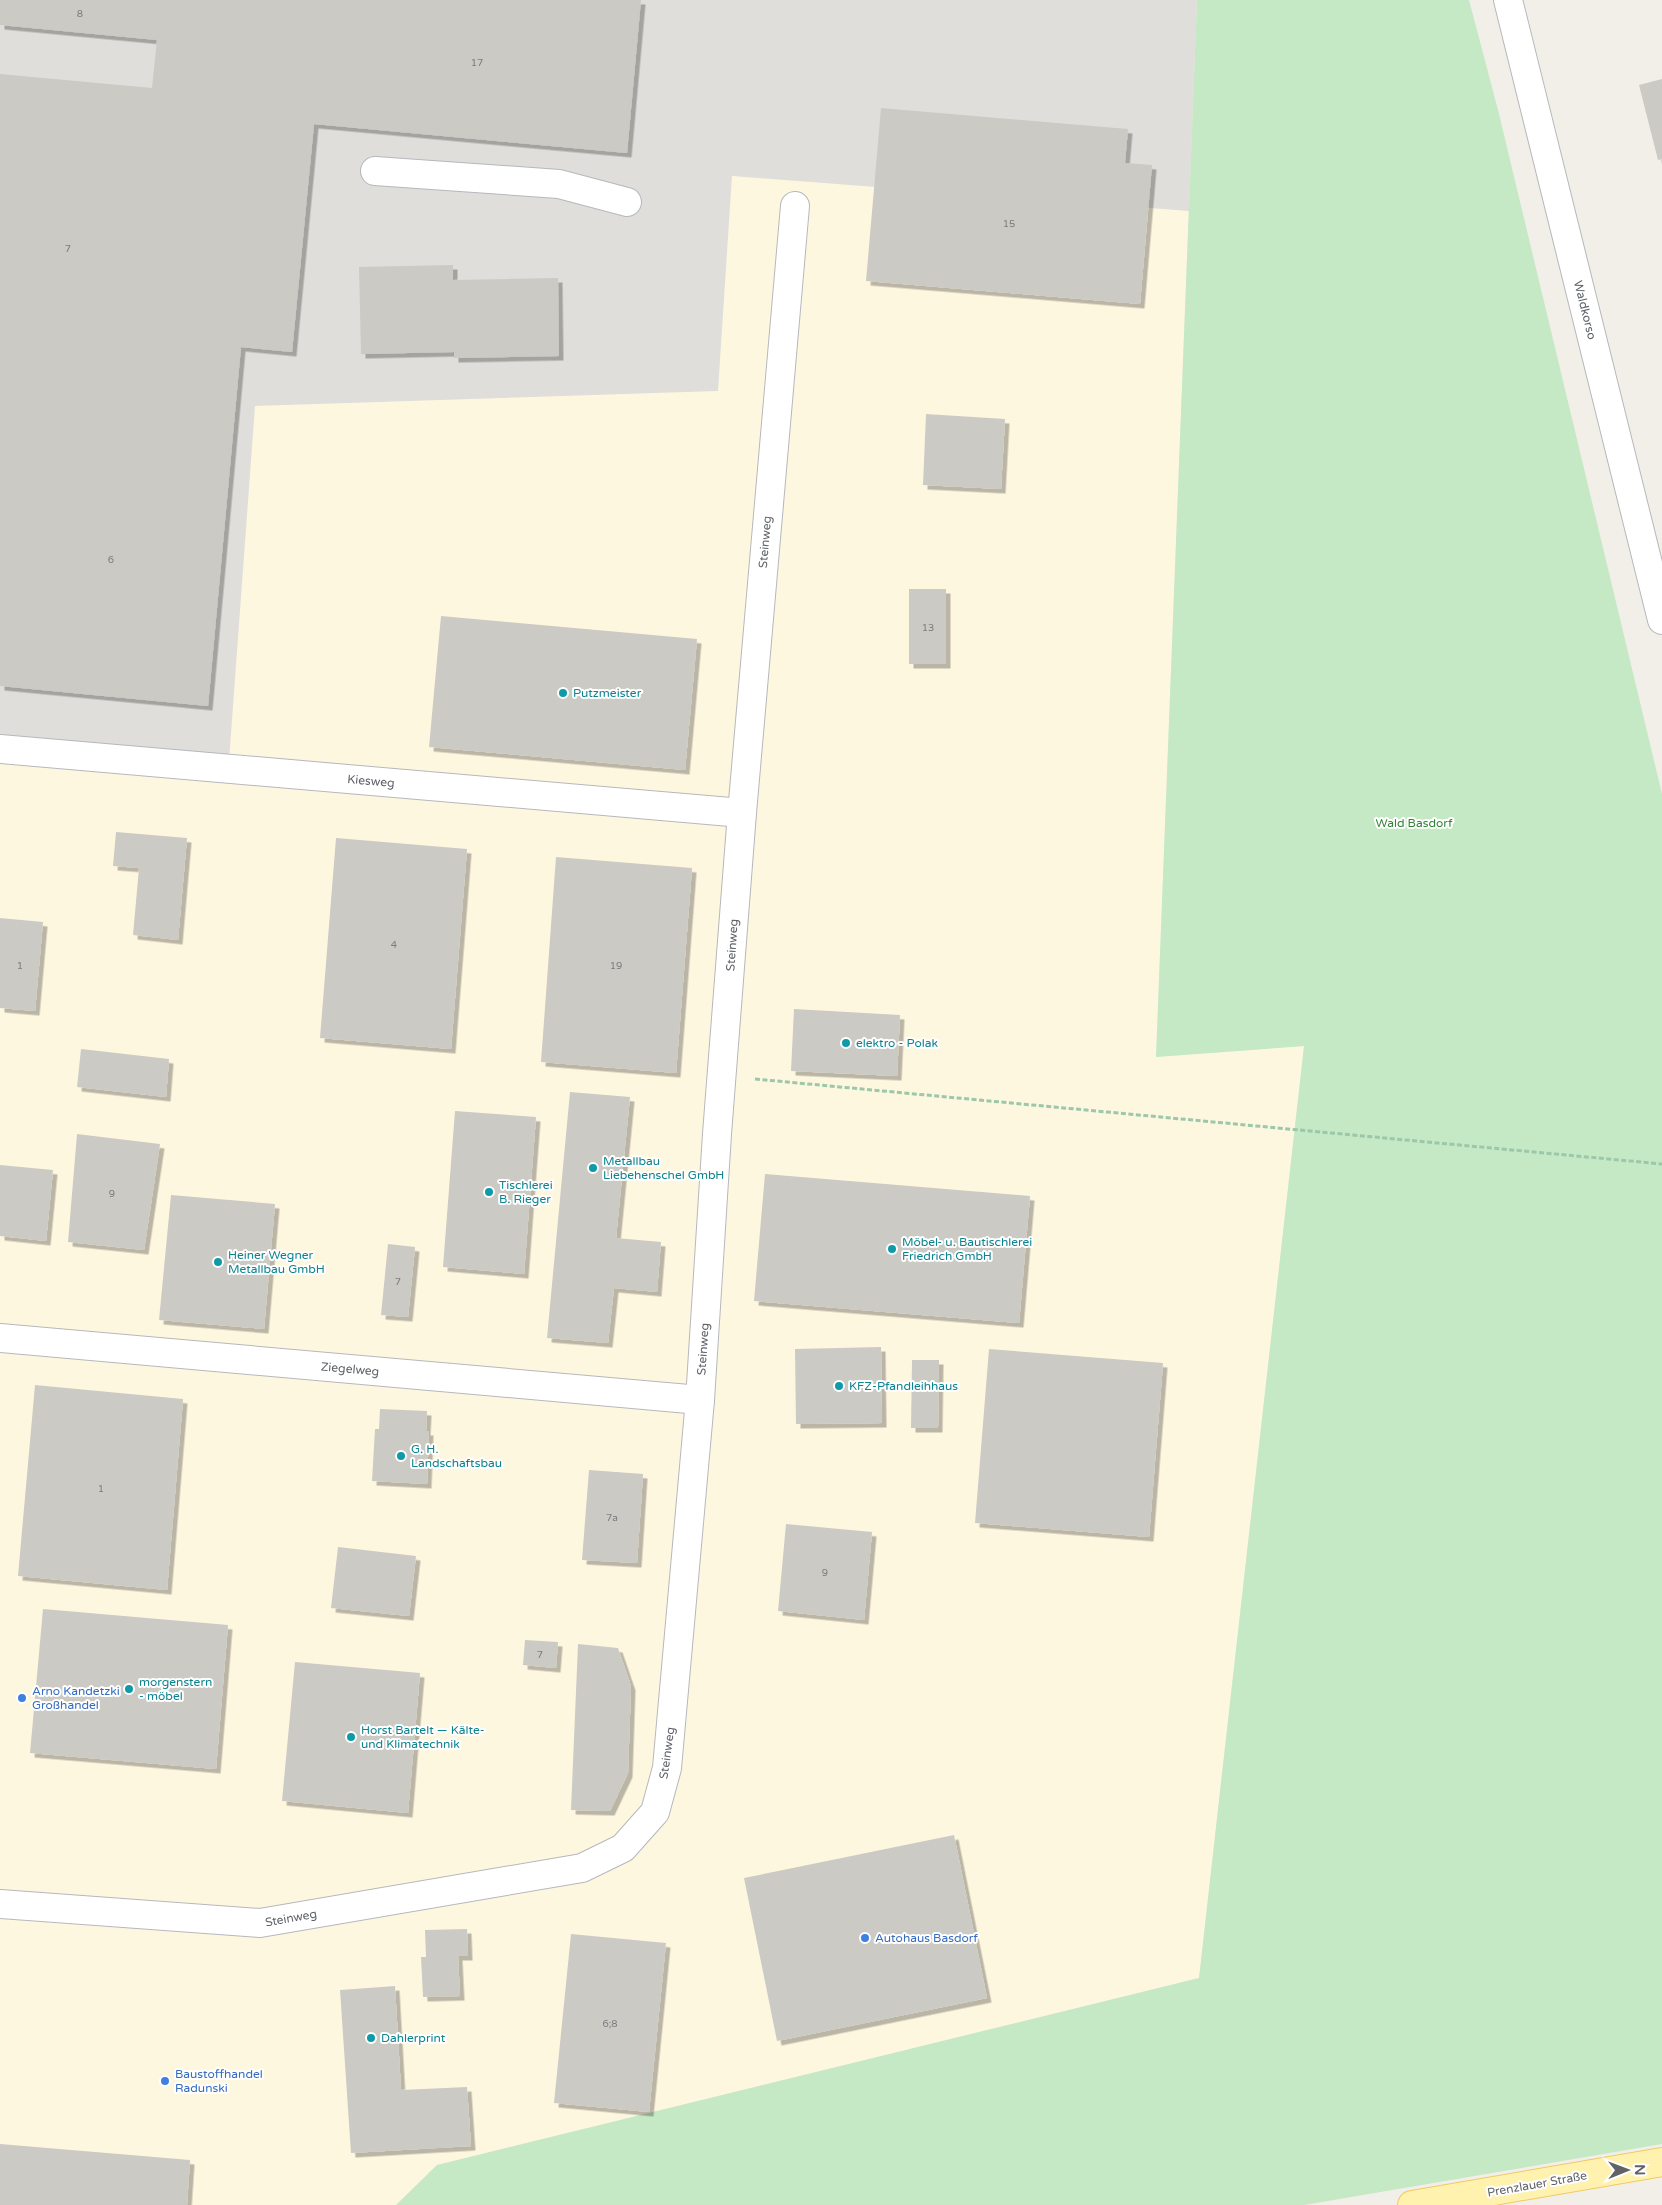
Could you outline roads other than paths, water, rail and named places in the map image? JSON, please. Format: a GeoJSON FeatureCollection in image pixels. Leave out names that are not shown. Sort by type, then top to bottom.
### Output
{"type":"FeatureCollection","features":[{"type":"Feature","properties":{"kind":"main road","name":"Prenzlauer Straße"},"geometry":{"type":"LineString","coordinates":[[1412,2205],[1662,2162]]}},
{"type":"Feature","properties":{"kind":"street","name":"Waldkorso"},"geometry":{"type":"LineString","coordinates":[[1508,0],[1662,620]]}},
{"type":"Feature","properties":{"kind":"street"},"geometry":{"type":"LineString","coordinates":[[374,171],[559,184],[627,202]]}},
{"type":"Feature","properties":{"kind":"street","name":"Steinweg"},"geometry":{"type":"LineString","coordinates":[[0,1904],[260,1923],[582,1868],[623,1848],[655,1812],[667,1768],[700,1400],[742,813],[795,206]]}},
{"type":"Feature","properties":{"kind":"street","name":"Kiesweg"},"geometry":{"type":"LineString","coordinates":[[0,748],[742,813]]}},
{"type":"Feature","properties":{"kind":"street","name":"Ziegelweg"},"geometry":{"type":"LineString","coordinates":[[0,1338],[700,1400]]}},
{"type":"Feature","properties":{"kind":"place","name":"Putzmeister"},"geometry":{"type":"Point","coordinates":[563,693]}},
{"type":"Feature","properties":{"kind":"place","name":"elektro - Polak"},"geometry":{"type":"Point","coordinates":[846,1043]}},
{"type":"Feature","properties":{"kind":"place","name":"Metallbau Liebehenschel GmbH"},"geometry":{"type":"Point","coordinates":[593,1168]}},
{"type":"Feature","properties":{"kind":"place","name":"Tischlerei B. Rieger"},"geometry":{"type":"Point","coordinates":[489,1192]}},
{"type":"Feature","properties":{"kind":"place","name":"Möbel- u. Bautischlerei Friedrich GmbH"},"geometry":{"type":"Point","coordinates":[892,1249]}},
{"type":"Feature","properties":{"kind":"place","name":"Heiner Wegner Metallbau GmbH"},"geometry":{"type":"Point","coordinates":[218,1262]}},
{"type":"Feature","properties":{"kind":"place","name":"KFZ-Pfandleihhaus"},"geometry":{"type":"Point","coordinates":[839,1386]}},
{"type":"Feature","properties":{"kind":"place","name":"G. H. Landschaftsbau"},"geometry":{"type":"Point","coordinates":[401,1456]}},
{"type":"Feature","properties":{"kind":"place","name":"morgenstern - möbel"},"geometry":{"type":"Point","coordinates":[129,1689]}},
{"type":"Feature","properties":{"kind":"place","name":"Arno Kandetzki Großhandel"},"geometry":{"type":"Point","coordinates":[22,1698]}},
{"type":"Feature","properties":{"kind":"place","name":"Horst Bartelt — Kälte- und Klimatechnik"},"geometry":{"type":"Point","coordinates":[351,1737]}},
{"type":"Feature","properties":{"kind":"place","name":"Autohaus Basdorf"},"geometry":{"type":"Point","coordinates":[865,1938]}},
{"type":"Feature","properties":{"kind":"place","name":"Dahlerprint"},"geometry":{"type":"Point","coordinates":[371,2038]}},
{"type":"Feature","properties":{"kind":"place","name":"Baustoffhandel Radunski"},"geometry":{"type":"Point","coordinates":[165,2081]}},
{"type":"Feature","properties":{"kind":"park label","name":"Wald Basdorf"},"geometry":{"type":"Point","coordinates":[1414,823]}}]}
